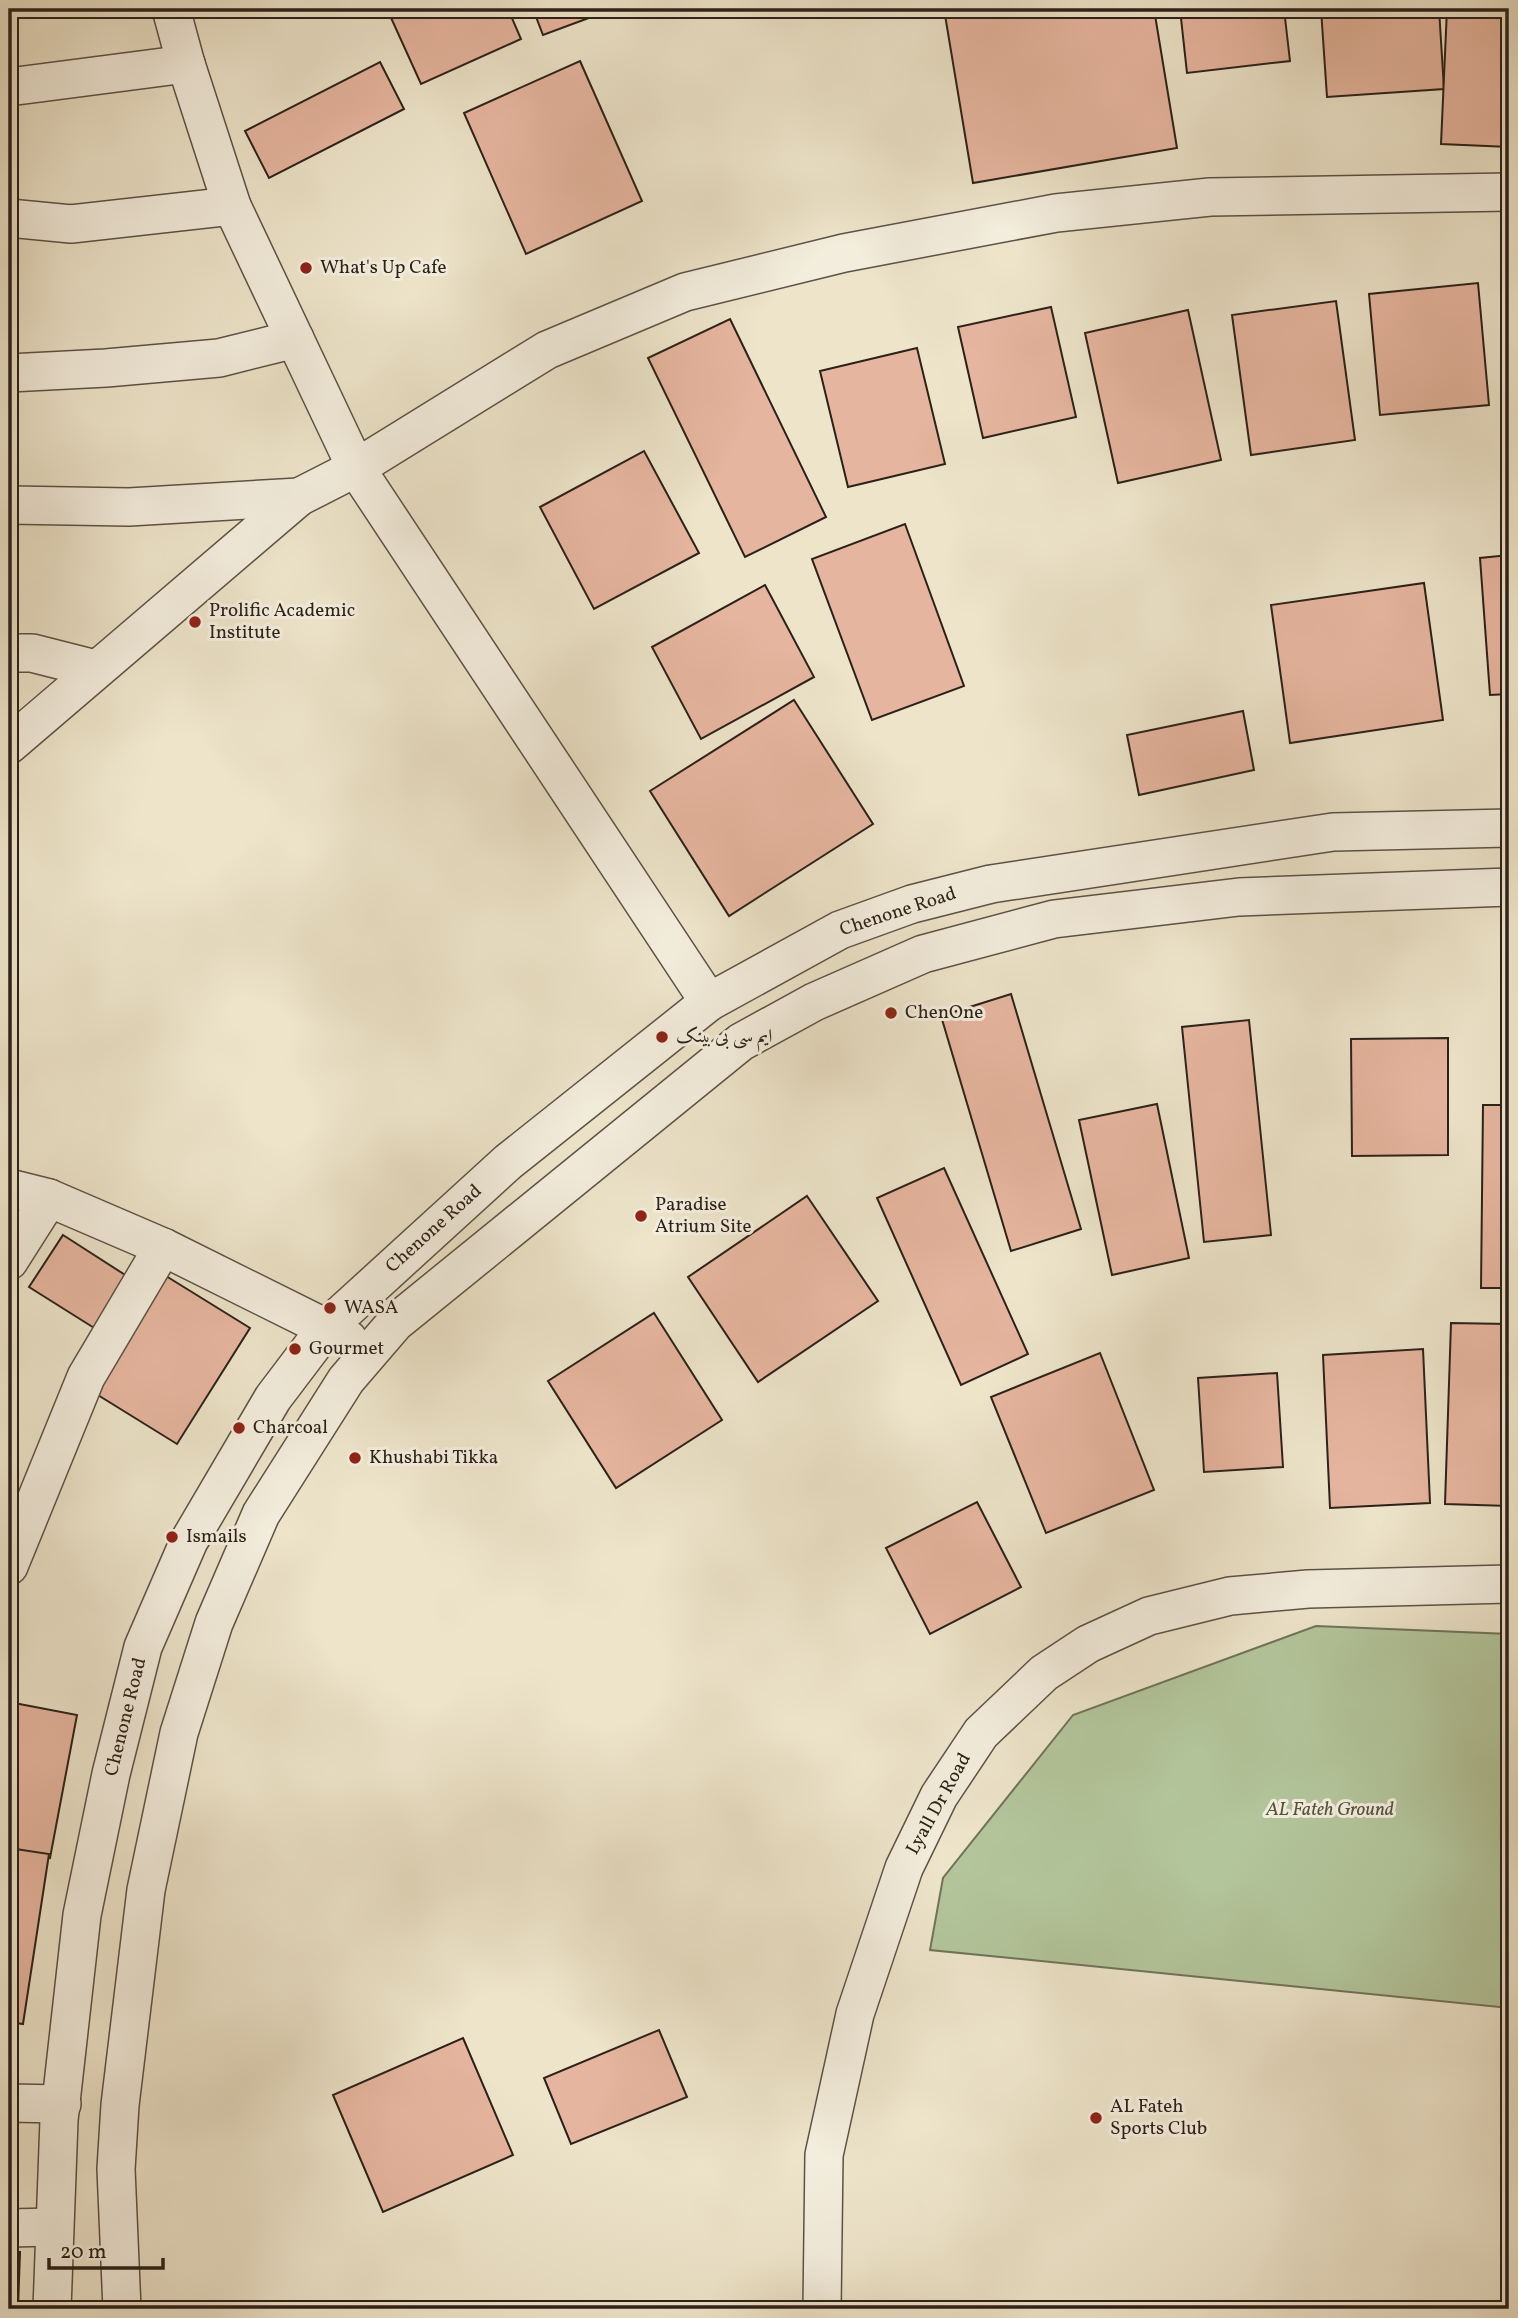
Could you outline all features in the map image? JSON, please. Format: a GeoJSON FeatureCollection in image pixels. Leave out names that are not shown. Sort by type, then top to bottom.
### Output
{"type":"FeatureCollection","features":[{"type":"Feature","properties":{"kind":"street"},"geometry":{"type":"LineString","coordinates":[[171,9],[232,206],[356,468],[709,1002]]}},
{"type":"Feature","properties":{"kind":"street"},"geometry":{"type":"LineString","coordinates":[[9,87],[186,64]]}},
{"type":"Feature","properties":{"kind":"street"},"geometry":{"type":"LineString","coordinates":[[9,745],[299,497],[356,468],[547,350],[685,292],[844,253],[1056,213],[1210,197],[1509,192]]}},
{"type":"Feature","properties":{"kind":"street"},"geometry":{"type":"LineString","coordinates":[[9,218],[71,224],[232,206]]}},
{"type":"Feature","properties":{"kind":"street"},"geometry":{"type":"LineString","coordinates":[[9,373],[219,358],[295,340]]}},
{"type":"Feature","properties":{"kind":"street"},"geometry":{"type":"LineString","coordinates":[[9,505],[129,507],[299,497]]}},
{"type":"Feature","properties":{"kind":"street"},"geometry":{"type":"LineString","coordinates":[[9,653],[32,653],[95,669]]}},
{"type":"Feature","properties":{"kind":"street","name":"Chenone Road"},"geometry":{"type":"LineString","coordinates":[[52,2309],[59,2120],[82,1915],[111,1774],[143,1647],[189,1541],[274,1398],[326,1328],[508,1163],[709,1002],[840,930],[912,904],[991,884],[1333,832],[1509,828]]}},
{"type":"Feature","properties":{"kind":"street"},"geometry":{"type":"LineString","coordinates":[[122,2309],[116,2169],[120,2105],[146,1890],[179,1733],[214,1623],[261,1514],[346,1380],[395,1323],[741,1042],[814,1002],[923,954],[1054,919],[1238,897],[1509,887]]}},
{"type":"Feature","properties":{"kind":"street"},"geometry":{"type":"LineString","coordinates":[[9,1188],[49,1198],[163,1247],[371,1350]]}},
{"type":"Feature","properties":{"kind":"street"},"geometry":{"type":"LineString","coordinates":[[9,1261],[49,1198]]}},
{"type":"Feature","properties":{"kind":"street"},"geometry":{"type":"LineString","coordinates":[[9,1566],[86,1377],[163,1247]]}},
{"type":"Feature","properties":{"kind":"street","name":"Lyall Dr Road"},"geometry":{"type":"LineString","coordinates":[[822,2309],[824,2155],[855,2014],[904,1868],[939,1796],[981,1733],[1044,1673],[1088,1644],[1149,1616],[1230,1596],[1269,1592],[1509,1584]]}},
{"type":"Feature","properties":{"kind":"street"},"geometry":{"type":"LineString","coordinates":[[9,2103],[62,2104]]}},
{"type":"Feature","properties":{"kind":"street"},"geometry":{"type":"LineString","coordinates":[[9,2228],[53,2227]]}},
{"type":"Feature","properties":{"kind":"green space","name":"AL Fateh Ground"},"geometry":{"type":"Polygon","coordinates":[[[1316,1626],[1509,1634],[1509,2008],[930,1950],[943,1878],[1073,1715],[1316,1626]]]}},
{"type":"Feature","properties":{"kind":"building"},"geometry":{"type":"Polygon","coordinates":[[[387,9],[508,9],[521,39],[421,84],[387,9]]]}},
{"type":"Feature","properties":{"kind":"building"},"geometry":{"type":"Polygon","coordinates":[[[533,9],[613,9],[543,35],[533,9]]]}},
{"type":"Feature","properties":{"kind":"building"},"geometry":{"type":"Polygon","coordinates":[[[944,9],[1154,9],[1177,148],[973,183],[944,9]]]}},
{"type":"Feature","properties":{"kind":"building"},"geometry":{"type":"Polygon","coordinates":[[[1180,9],[1284,9],[1290,61],[1187,73],[1180,9]]]}},
{"type":"Feature","properties":{"kind":"building"},"geometry":{"type":"Polygon","coordinates":[[[1321,9],[1439,9],[1444,89],[1327,97],[1321,9]]]}},
{"type":"Feature","properties":{"kind":"building"},"geometry":{"type":"Polygon","coordinates":[[[1447,9],[1509,9],[1509,147],[1441,144],[1447,9]]]}},
{"type":"Feature","properties":{"kind":"building"},"geometry":{"type":"Polygon","coordinates":[[[580,61],[642,201],[526,254],[464,113],[580,61]]]}},
{"type":"Feature","properties":{"kind":"building"},"geometry":{"type":"Polygon","coordinates":[[[380,62],[404,109],[269,178],[245,131],[380,62]]]}},
{"type":"Feature","properties":{"kind":"building"},"geometry":{"type":"Polygon","coordinates":[[[1478,283],[1489,405],[1380,415],[1369,294],[1478,283]]]}},
{"type":"Feature","properties":{"kind":"building"},"geometry":{"type":"Polygon","coordinates":[[[1336,301],[1355,440],[1251,455],[1232,315],[1336,301]]]}},
{"type":"Feature","properties":{"kind":"building"},"geometry":{"type":"Polygon","coordinates":[[[1051,307],[1076,417],[983,438],[958,327],[1051,307]]]}},
{"type":"Feature","properties":{"kind":"building"},"geometry":{"type":"Polygon","coordinates":[[[1188,310],[1221,460],[1118,483],[1085,333],[1188,310]]]}},
{"type":"Feature","properties":{"kind":"building"},"geometry":{"type":"Polygon","coordinates":[[[730,319],[826,517],[745,557],[648,358],[730,319]]]}},
{"type":"Feature","properties":{"kind":"building"},"geometry":{"type":"Polygon","coordinates":[[[917,348],[945,464],[848,487],[820,371],[917,348]]]}},
{"type":"Feature","properties":{"kind":"building"},"geometry":{"type":"Polygon","coordinates":[[[644,451],[699,553],[594,609],[540,507],[644,451]]]}},
{"type":"Feature","properties":{"kind":"building"},"geometry":{"type":"Polygon","coordinates":[[[905,524],[964,686],[872,720],[812,559],[905,524]]]}},
{"type":"Feature","properties":{"kind":"building"},"geometry":{"type":"Polygon","coordinates":[[[1509,555],[1509,694],[1490,695],[1480,558],[1509,555]]]}},
{"type":"Feature","properties":{"kind":"building"},"geometry":{"type":"Polygon","coordinates":[[[1424,583],[1443,720],[1290,743],[1271,605],[1424,583]]]}},
{"type":"Feature","properties":{"kind":"building"},"geometry":{"type":"Polygon","coordinates":[[[765,585],[814,677],[701,739],[652,647],[765,585]]]}},
{"type":"Feature","properties":{"kind":"building"},"geometry":{"type":"Polygon","coordinates":[[[794,700],[873,824],[729,916],[650,791],[794,700]]]}},
{"type":"Feature","properties":{"kind":"building"},"geometry":{"type":"Polygon","coordinates":[[[1243,711],[1254,770],[1139,795],[1127,735],[1243,711]]]}},
{"type":"Feature","properties":{"kind":"building"},"geometry":{"type":"Polygon","coordinates":[[[1011,994],[1081,1229],[1011,1251],[941,1016],[1011,994]]]}},
{"type":"Feature","properties":{"kind":"building"},"geometry":{"type":"Polygon","coordinates":[[[1249,1020],[1271,1235],[1204,1242],[1182,1027],[1249,1020]]]}},
{"type":"Feature","properties":{"kind":"building"},"geometry":{"type":"Polygon","coordinates":[[[1448,1038],[1448,1155],[1352,1156],[1351,1039],[1448,1038]]]}},
{"type":"Feature","properties":{"kind":"building"},"geometry":{"type":"Polygon","coordinates":[[[1157,1104],[1189,1258],[1112,1275],[1079,1120],[1157,1104]]]}},
{"type":"Feature","properties":{"kind":"building"},"geometry":{"type":"Polygon","coordinates":[[[1483,1105],[1509,1105],[1509,1288],[1481,1288],[1483,1105]]]}},
{"type":"Feature","properties":{"kind":"building"},"geometry":{"type":"Polygon","coordinates":[[[944,1168],[1028,1354],[961,1385],[877,1198],[944,1168]]]}},
{"type":"Feature","properties":{"kind":"building"},"geometry":{"type":"Polygon","coordinates":[[[807,1196],[878,1301],[758,1382],[688,1277],[807,1196]]]}},
{"type":"Feature","properties":{"kind":"building"},"geometry":{"type":"Polygon","coordinates":[[[63,1235],[133,1280],[99,1331],[29,1287],[63,1235]]]}},
{"type":"Feature","properties":{"kind":"building"},"geometry":{"type":"Polygon","coordinates":[[[166,1276],[250,1328],[177,1444],[93,1392],[166,1276]]]}},
{"type":"Feature","properties":{"kind":"building"},"geometry":{"type":"Polygon","coordinates":[[[654,1313],[722,1420],[616,1488],[548,1381],[654,1313]]]}},
{"type":"Feature","properties":{"kind":"building"},"geometry":{"type":"Polygon","coordinates":[[[1451,1323],[1509,1324],[1509,1506],[1445,1504],[1451,1323]]]}},
{"type":"Feature","properties":{"kind":"building"},"geometry":{"type":"Polygon","coordinates":[[[1423,1349],[1430,1503],[1330,1508],[1323,1355],[1423,1349]]]}},
{"type":"Feature","properties":{"kind":"building"},"geometry":{"type":"Polygon","coordinates":[[[1100,1353],[1154,1490],[1046,1533],[991,1397],[1100,1353]]]}},
{"type":"Feature","properties":{"kind":"building"},"geometry":{"type":"Polygon","coordinates":[[[1277,1373],[1283,1467],[1204,1472],[1198,1378],[1277,1373]]]}},
{"type":"Feature","properties":{"kind":"building"},"geometry":{"type":"Polygon","coordinates":[[[977,1502],[1021,1587],[930,1634],[886,1548],[977,1502]]]}},
{"type":"Feature","properties":{"kind":"building"},"geometry":{"type":"Polygon","coordinates":[[[9,1702],[77,1715],[50,1858],[9,1850],[9,1702]]]}},
{"type":"Feature","properties":{"kind":"building"},"geometry":{"type":"Polygon","coordinates":[[[9,1848],[49,1854],[23,2024],[9,2022],[9,1848]]]}},
{"type":"Feature","properties":{"kind":"building"},"geometry":{"type":"Polygon","coordinates":[[[659,2030],[687,2097],[571,2144],[544,2078],[659,2030]]]}},
{"type":"Feature","properties":{"kind":"building"},"geometry":{"type":"Polygon","coordinates":[[[463,2038],[513,2155],[383,2212],[333,2095],[463,2038]]]}},
{"type":"Feature","properties":{"kind":"building"},"geometry":{"type":"Polygon","coordinates":[[[9,2252],[20,2252],[18,2309],[9,2309],[9,2252]]]}},
{"type":"Feature","properties":{"kind":"place","name":"What's Up Cafe"},"geometry":{"type":"Point","coordinates":[306,268]}},
{"type":"Feature","properties":{"kind":"place","name":"Prolific Academic Institute"},"geometry":{"type":"Point","coordinates":[195,622]}},
{"type":"Feature","properties":{"kind":"place","name":"ChenOne"},"geometry":{"type":"Point","coordinates":[891,1013]}},
{"type":"Feature","properties":{"kind":"place","name":"ایم سی بی بینک"},"geometry":{"type":"Point","coordinates":[662,1037]}},
{"type":"Feature","properties":{"kind":"place","name":"Paradise Atrium Site"},"geometry":{"type":"Point","coordinates":[641,1216]}},
{"type":"Feature","properties":{"kind":"place","name":"WASA"},"geometry":{"type":"Point","coordinates":[330,1308]}},
{"type":"Feature","properties":{"kind":"place","name":"Gourmet"},"geometry":{"type":"Point","coordinates":[295,1349]}},
{"type":"Feature","properties":{"kind":"place","name":"Charcoal"},"geometry":{"type":"Point","coordinates":[239,1428]}},
{"type":"Feature","properties":{"kind":"place","name":"Khushabi Tikka"},"geometry":{"type":"Point","coordinates":[355,1458]}},
{"type":"Feature","properties":{"kind":"place","name":"Ismails"},"geometry":{"type":"Point","coordinates":[172,1537]}},
{"type":"Feature","properties":{"kind":"place","name":"AL Fateh Sports Club"},"geometry":{"type":"Point","coordinates":[1096,2118]}}]}
